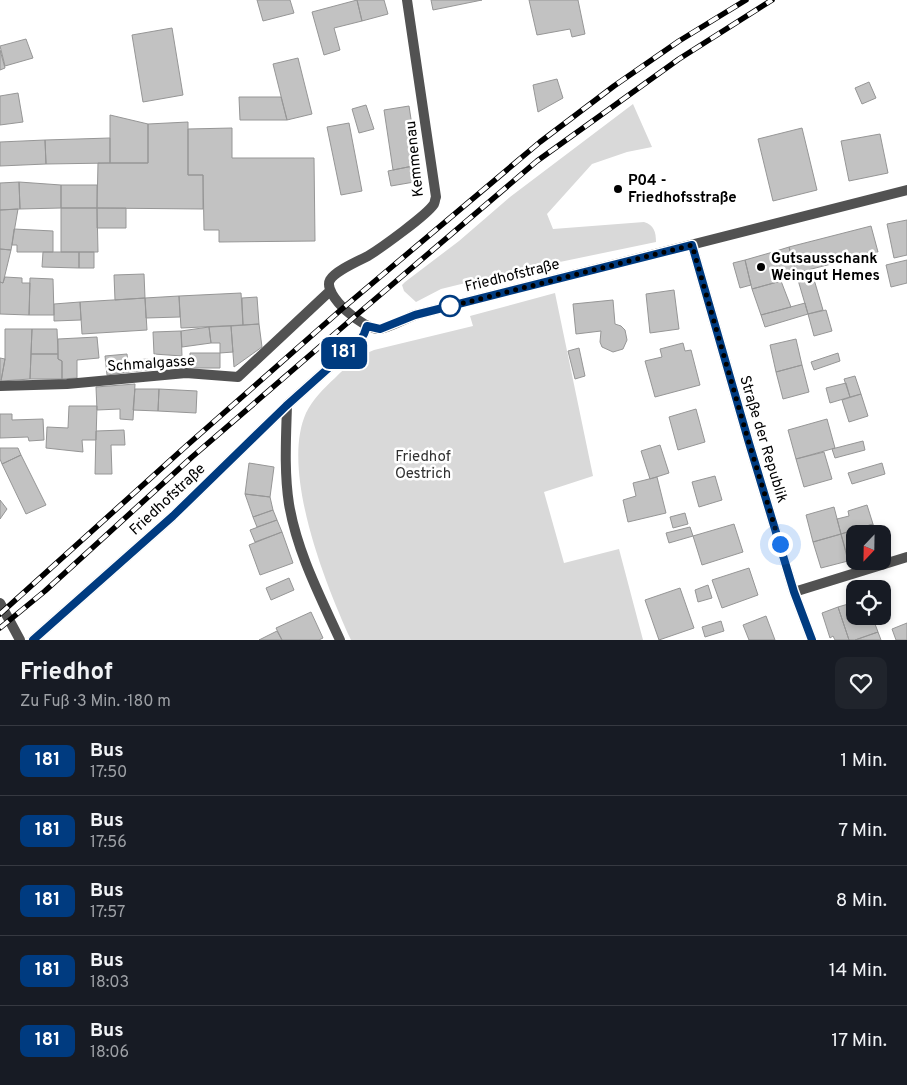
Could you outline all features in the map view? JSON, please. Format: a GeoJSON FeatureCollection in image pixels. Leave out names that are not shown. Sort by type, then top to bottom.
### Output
{"type":"FeatureCollection","features":[{"type":"Feature","properties":{"kind":"street","name":"Kemmenau"},"geometry":{"type":"LineString","coordinates":[[330,291],[328,286],[332,277],[379,249],[428,210],[434,204],[436,197],[407,0]]}},
{"type":"Feature","properties":{"kind":"street","name":"Friedhofstraße"},"geometry":{"type":"LineString","coordinates":[[33,640],[173,516],[286,406],[361,339],[367,326],[380,329],[415,315],[907,190]]}},
{"type":"Feature","properties":{"kind":"street","name":"Straße der Republik"},"geometry":{"type":"LineString","coordinates":[[692,245],[794,592],[812,640]]}},
{"type":"Feature","properties":{"kind":"street"},"geometry":{"type":"LineString","coordinates":[[330,291],[353,318],[367,326]]}},
{"type":"Feature","properties":{"kind":"street","name":"Schmalgasse"},"geometry":{"type":"LineString","coordinates":[[0,386],[68,384],[186,373],[238,377],[330,291]]}},
{"type":"Feature","properties":{"kind":"street"},"geometry":{"type":"LineString","coordinates":[[286,406],[286,478],[290,506],[305,562],[340,640]]}},
{"type":"Feature","properties":{"kind":"street"},"geometry":{"type":"LineString","coordinates":[[794,592],[907,558]]}},
{"type":"Feature","properties":{"kind":"street"},"geometry":{"type":"LineString","coordinates":[[0,603],[20,640]]}},
{"type":"Feature","properties":{"kind":"green space"},"geometry":{"type":"Polygon","coordinates":[[[633,104],[652,147],[627,152],[592,164],[547,214],[553,229],[644,222],[654,229],[656,242],[502,274],[441,289],[416,302],[404,291],[402,285],[405,282],[459,241],[510,197],[633,104]]]}},
{"type":"Feature","properties":{"kind":"green space","name":"Friedhof Oestrich"},"geometry":{"type":"Polygon","coordinates":[[[555,293],[593,476],[544,492],[564,563],[619,549],[643,640],[351,640],[319,560],[302,496],[299,437],[306,413],[322,390],[344,369],[368,352],[473,326],[470,316],[555,293]]]}},
{"type":"Feature","properties":{"kind":"building"},"geometry":{"type":"Polygon","coordinates":[[[257,0],[290,0],[294,13],[263,21],[257,0]]]}},
{"type":"Feature","properties":{"kind":"building"},"geometry":{"type":"Polygon","coordinates":[[[357,0],[362,21],[334,28],[340,50],[324,55],[312,12],[357,0]]]}},
{"type":"Feature","properties":{"kind":"building"},"geometry":{"type":"Polygon","coordinates":[[[357,0],[384,0],[388,14],[362,21],[357,0]]]}},
{"type":"Feature","properties":{"kind":"building"},"geometry":{"type":"Polygon","coordinates":[[[431,0],[482,0],[433,10],[431,0]]]}},
{"type":"Feature","properties":{"kind":"building"},"geometry":{"type":"Polygon","coordinates":[[[529,0],[578,0],[585,34],[572,37],[570,29],[537,35],[529,0]]]}},
{"type":"Feature","properties":{"kind":"building"},"geometry":{"type":"Polygon","coordinates":[[[172,28],[183,95],[143,102],[132,35],[172,28]]]}},
{"type":"Feature","properties":{"kind":"building"},"geometry":{"type":"Polygon","coordinates":[[[26,39],[33,58],[5,66],[0,46],[26,39]]]}},
{"type":"Feature","properties":{"kind":"building"},"geometry":{"type":"Polygon","coordinates":[[[0,50],[5,68],[0,70],[0,50]]]}},
{"type":"Feature","properties":{"kind":"building"},"geometry":{"type":"Polygon","coordinates":[[[298,58],[312,114],[287,120],[273,64],[298,58]]]}},
{"type":"Feature","properties":{"kind":"building"},"geometry":{"type":"Polygon","coordinates":[[[557,79],[563,98],[538,112],[533,85],[557,79]]]}},
{"type":"Feature","properties":{"kind":"building"},"geometry":{"type":"Polygon","coordinates":[[[869,82],[876,98],[862,104],[855,88],[869,82]]]}},
{"type":"Feature","properties":{"kind":"building"},"geometry":{"type":"Polygon","coordinates":[[[18,93],[23,122],[0,125],[0,96],[18,93]]]}},
{"type":"Feature","properties":{"kind":"building"},"geometry":{"type":"Polygon","coordinates":[[[239,97],[281,97],[287,120],[240,120],[239,97]]]}},
{"type":"Feature","properties":{"kind":"building"},"geometry":{"type":"Polygon","coordinates":[[[366,105],[374,129],[359,133],[352,109],[366,105]]]}},
{"type":"Feature","properties":{"kind":"building"},"geometry":{"type":"Polygon","coordinates":[[[409,106],[418,165],[393,170],[384,110],[409,106]]]}},
{"type":"Feature","properties":{"kind":"building"},"geometry":{"type":"Polygon","coordinates":[[[110,115],[148,124],[148,163],[110,163],[110,115]]]}},
{"type":"Feature","properties":{"kind":"building"},"geometry":{"type":"Polygon","coordinates":[[[188,122],[188,175],[203,175],[203,209],[97,208],[98,163],[148,163],[148,124],[188,122]]]}},
{"type":"Feature","properties":{"kind":"building"},"geometry":{"type":"Polygon","coordinates":[[[349,123],[362,191],[341,195],[327,127],[349,123]]]}},
{"type":"Feature","properties":{"kind":"building"},"geometry":{"type":"Polygon","coordinates":[[[232,128],[232,158],[314,158],[315,241],[219,242],[219,230],[204,230],[203,175],[188,175],[188,129],[232,128]]]}},
{"type":"Feature","properties":{"kind":"building"},"geometry":{"type":"Polygon","coordinates":[[[802,128],[817,190],[773,201],[758,139],[802,128]]]}},
{"type":"Feature","properties":{"kind":"building"},"geometry":{"type":"Polygon","coordinates":[[[880,134],[888,173],[849,181],[841,141],[880,134]]]}},
{"type":"Feature","properties":{"kind":"building"},"geometry":{"type":"Polygon","coordinates":[[[110,138],[110,163],[46,164],[45,140],[110,138]]]}},
{"type":"Feature","properties":{"kind":"building"},"geometry":{"type":"Polygon","coordinates":[[[45,140],[46,164],[0,166],[0,142],[45,140]]]}},
{"type":"Feature","properties":{"kind":"building"},"geometry":{"type":"Polygon","coordinates":[[[418,165],[420,181],[391,186],[388,171],[418,165]]]}},
{"type":"Feature","properties":{"kind":"building"},"geometry":{"type":"Polygon","coordinates":[[[19,182],[20,209],[0,210],[0,183],[19,182]]]}},
{"type":"Feature","properties":{"kind":"building"},"geometry":{"type":"Polygon","coordinates":[[[19,182],[61,185],[61,208],[20,209],[19,182]]]}},
{"type":"Feature","properties":{"kind":"building"},"geometry":{"type":"Polygon","coordinates":[[[61,185],[97,185],[97,208],[61,208],[61,185]]]}},
{"type":"Feature","properties":{"kind":"building"},"geometry":{"type":"Polygon","coordinates":[[[61,208],[97,208],[98,252],[61,252],[61,208]]]}},
{"type":"Feature","properties":{"kind":"building"},"geometry":{"type":"Polygon","coordinates":[[[97,208],[126,208],[126,228],[97,228],[97,208]]]}},
{"type":"Feature","properties":{"kind":"building"},"geometry":{"type":"Polygon","coordinates":[[[18,209],[11,250],[0,249],[0,210],[18,209]]]}},
{"type":"Feature","properties":{"kind":"building"},"geometry":{"type":"Polygon","coordinates":[[[907,220],[907,255],[894,258],[887,224],[907,220]]]}},
{"type":"Feature","properties":{"kind":"building"},"geometry":{"type":"Polygon","coordinates":[[[871,226],[878,252],[796,273],[789,247],[871,226]]]}},
{"type":"Feature","properties":{"kind":"building"},"geometry":{"type":"Polygon","coordinates":[[[14,229],[53,231],[53,252],[17,252],[17,245],[12,245],[14,229]]]}},
{"type":"Feature","properties":{"kind":"building"},"geometry":{"type":"Polygon","coordinates":[[[789,247],[796,273],[780,278],[773,252],[789,247]]]}},
{"type":"Feature","properties":{"kind":"building"},"geometry":{"type":"Polygon","coordinates":[[[0,249],[11,250],[3,283],[0,282],[0,249]]]}},
{"type":"Feature","properties":{"kind":"building"},"geometry":{"type":"Polygon","coordinates":[[[43,252],[79,252],[79,268],[42,267],[43,252]]]}},
{"type":"Feature","properties":{"kind":"building"},"geometry":{"type":"Polygon","coordinates":[[[79,252],[94,252],[94,268],[79,268],[79,252]]]}},
{"type":"Feature","properties":{"kind":"building"},"geometry":{"type":"Polygon","coordinates":[[[773,252],[781,281],[752,289],[745,260],[773,252]]]}},
{"type":"Feature","properties":{"kind":"building"},"geometry":{"type":"Polygon","coordinates":[[[745,260],[751,285],[740,288],[733,263],[745,260]]]}},
{"type":"Feature","properties":{"kind":"building"},"geometry":{"type":"Polygon","coordinates":[[[907,260],[907,283],[891,287],[886,265],[907,260]]]}},
{"type":"Feature","properties":{"kind":"building"},"geometry":{"type":"Polygon","coordinates":[[[144,274],[145,298],[115,300],[114,275],[144,274]]]}},
{"type":"Feature","properties":{"kind":"building"},"geometry":{"type":"Polygon","coordinates":[[[813,276],[823,310],[808,314],[798,280],[813,276]]]}},
{"type":"Feature","properties":{"kind":"building"},"geometry":{"type":"Polygon","coordinates":[[[5,277],[22,278],[22,283],[30,283],[29,315],[0,314],[0,282],[3,283],[5,277]]]}},
{"type":"Feature","properties":{"kind":"building"},"geometry":{"type":"Polygon","coordinates":[[[30,278],[53,279],[54,315],[29,315],[30,278]]]}},
{"type":"Feature","properties":{"kind":"building"},"geometry":{"type":"Polygon","coordinates":[[[781,281],[791,307],[761,315],[752,289],[781,281]]]}},
{"type":"Feature","properties":{"kind":"building"},"geometry":{"type":"Polygon","coordinates":[[[674,290],[679,329],[650,333],[646,294],[674,290]]]}},
{"type":"Feature","properties":{"kind":"building"},"geometry":{"type":"Polygon","coordinates":[[[241,293],[243,325],[181,328],[179,296],[241,293]]]}},
{"type":"Feature","properties":{"kind":"building"},"geometry":{"type":"Polygon","coordinates":[[[179,296],[180,317],[146,318],[145,298],[179,296]]]}},
{"type":"Feature","properties":{"kind":"building"},"geometry":{"type":"Polygon","coordinates":[[[257,297],[259,324],[243,325],[242,298],[257,297]]]}},
{"type":"Feature","properties":{"kind":"building"},"geometry":{"type":"Polygon","coordinates":[[[145,298],[147,330],[82,334],[80,302],[145,298]]]}},
{"type":"Feature","properties":{"kind":"building"},"geometry":{"type":"Polygon","coordinates":[[[613,300],[615,324],[625,330],[627,340],[623,349],[613,352],[602,347],[600,342],[601,331],[576,334],[573,304],[613,300]]]}},
{"type":"Feature","properties":{"kind":"building"},"geometry":{"type":"Polygon","coordinates":[[[80,302],[81,320],[54,321],[54,304],[80,302]]]}},
{"type":"Feature","properties":{"kind":"building"},"geometry":{"type":"Polygon","coordinates":[[[805,303],[808,314],[765,327],[761,315],[805,303]]]}},
{"type":"Feature","properties":{"kind":"building"},"geometry":{"type":"Polygon","coordinates":[[[826,310],[832,331],[814,336],[808,314],[826,310]]]}},
{"type":"Feature","properties":{"kind":"building"},"geometry":{"type":"Polygon","coordinates":[[[259,324],[262,347],[234,367],[231,326],[259,324]]]}},
{"type":"Feature","properties":{"kind":"building"},"geometry":{"type":"Polygon","coordinates":[[[231,326],[233,352],[220,353],[220,343],[211,343],[209,327],[231,326]]]}},
{"type":"Feature","properties":{"kind":"building"},"geometry":{"type":"Polygon","coordinates":[[[209,327],[211,343],[182,347],[181,331],[209,327]]]}},
{"type":"Feature","properties":{"kind":"building"},"geometry":{"type":"Polygon","coordinates":[[[5,329],[32,329],[30,379],[1,381],[5,359],[5,329]]]}},
{"type":"Feature","properties":{"kind":"building"},"geometry":{"type":"Polygon","coordinates":[[[32,329],[57,329],[58,354],[31,354],[32,329]]]}},
{"type":"Feature","properties":{"kind":"building"},"geometry":{"type":"Polygon","coordinates":[[[181,331],[182,356],[154,354],[153,332],[181,331]]]}},
{"type":"Feature","properties":{"kind":"building"},"geometry":{"type":"Polygon","coordinates":[[[97,337],[99,358],[77,360],[77,378],[62,379],[62,361],[58,359],[58,339],[97,337]]]}},
{"type":"Feature","properties":{"kind":"building"},"geometry":{"type":"Polygon","coordinates":[[[796,339],[802,365],[776,372],[770,345],[796,339]]]}},
{"type":"Feature","properties":{"kind":"building"},"geometry":{"type":"Polygon","coordinates":[[[683,343],[685,351],[691,350],[700,385],[655,397],[645,361],[662,357],[660,349],[683,343]]]}},
{"type":"Feature","properties":{"kind":"building"},"geometry":{"type":"Polygon","coordinates":[[[579,348],[585,376],[575,379],[568,351],[579,348]]]}},
{"type":"Feature","properties":{"kind":"building"},"geometry":{"type":"Polygon","coordinates":[[[190,353],[220,353],[220,368],[190,368],[190,353]]]}},
{"type":"Feature","properties":{"kind":"building"},"geometry":{"type":"Polygon","coordinates":[[[838,353],[840,361],[814,370],[811,362],[838,353]]]}},
{"type":"Feature","properties":{"kind":"building"},"geometry":{"type":"Polygon","coordinates":[[[31,354],[58,354],[58,359],[62,361],[62,379],[30,379],[31,354]]]}},
{"type":"Feature","properties":{"kind":"building"},"geometry":{"type":"Polygon","coordinates":[[[127,354],[129,372],[107,375],[105,356],[127,354]]]}},
{"type":"Feature","properties":{"kind":"building"},"geometry":{"type":"Polygon","coordinates":[[[0,358],[5,359],[1,381],[0,381],[0,358]]]}},
{"type":"Feature","properties":{"kind":"building"},"geometry":{"type":"Polygon","coordinates":[[[156,358],[158,369],[129,372],[128,361],[156,358]]]}},
{"type":"Feature","properties":{"kind":"building"},"geometry":{"type":"Polygon","coordinates":[[[802,365],[809,392],[783,399],[776,372],[802,365]]]}},
{"type":"Feature","properties":{"kind":"building"},"geometry":{"type":"Polygon","coordinates":[[[855,376],[861,394],[850,397],[844,379],[855,376]]]}},
{"type":"Feature","properties":{"kind":"building"},"geometry":{"type":"Polygon","coordinates":[[[846,383],[850,397],[830,403],[826,388],[846,383]]]}},
{"type":"Feature","properties":{"kind":"building"},"geometry":{"type":"Polygon","coordinates":[[[135,384],[133,420],[120,419],[120,409],[97,410],[96,387],[135,384]]]}},
{"type":"Feature","properties":{"kind":"building"},"geometry":{"type":"Polygon","coordinates":[[[135,389],[159,389],[158,411],[133,410],[135,389]]]}},
{"type":"Feature","properties":{"kind":"building"},"geometry":{"type":"Polygon","coordinates":[[[159,389],[197,391],[196,413],[158,411],[159,389]]]}},
{"type":"Feature","properties":{"kind":"building"},"geometry":{"type":"Polygon","coordinates":[[[861,394],[868,416],[849,422],[842,400],[861,394]]]}},
{"type":"Feature","properties":{"kind":"building"},"geometry":{"type":"Polygon","coordinates":[[[69,406],[97,406],[96,440],[82,440],[83,452],[46,448],[47,427],[68,428],[69,406]]]}},
{"type":"Feature","properties":{"kind":"building"},"geometry":{"type":"Polygon","coordinates":[[[696,409],[705,442],[678,450],[669,417],[696,409]]]}},
{"type":"Feature","properties":{"kind":"building"},"geometry":{"type":"Polygon","coordinates":[[[0,414],[12,414],[12,420],[43,419],[44,440],[29,441],[28,437],[0,438],[0,414]]]}},
{"type":"Feature","properties":{"kind":"building"},"geometry":{"type":"Polygon","coordinates":[[[827,419],[835,448],[796,459],[788,430],[827,419]]]}},
{"type":"Feature","properties":{"kind":"building"},"geometry":{"type":"Polygon","coordinates":[[[124,430],[125,445],[111,445],[112,474],[95,474],[96,431],[124,430]]]}},
{"type":"Feature","properties":{"kind":"building"},"geometry":{"type":"Polygon","coordinates":[[[863,441],[865,450],[835,458],[832,449],[863,441]]]}},
{"type":"Feature","properties":{"kind":"building"},"geometry":{"type":"Polygon","coordinates":[[[660,445],[669,473],[650,479],[641,451],[660,445]]]}},
{"type":"Feature","properties":{"kind":"building"},"geometry":{"type":"Polygon","coordinates":[[[0,448],[18,448],[21,455],[2,464],[0,448]]]}},
{"type":"Feature","properties":{"kind":"building"},"geometry":{"type":"Polygon","coordinates":[[[824,452],[832,479],[804,487],[796,459],[824,452]]]}},
{"type":"Feature","properties":{"kind":"building"},"geometry":{"type":"Polygon","coordinates":[[[21,455],[46,505],[26,514],[2,464],[21,455]]]}},
{"type":"Feature","properties":{"kind":"building"},"geometry":{"type":"Polygon","coordinates":[[[249,463],[274,467],[270,497],[245,494],[249,463]]]}},
{"type":"Feature","properties":{"kind":"building"},"geometry":{"type":"Polygon","coordinates":[[[882,463],[885,474],[852,484],[848,473],[882,463]]]}},
{"type":"Feature","properties":{"kind":"building"},"geometry":{"type":"Polygon","coordinates":[[[715,476],[722,500],[699,507],[692,482],[715,476]]]}},
{"type":"Feature","properties":{"kind":"building"},"geometry":{"type":"Polygon","coordinates":[[[657,477],[666,513],[628,522],[623,500],[636,496],[633,483],[657,477]]]}},
{"type":"Feature","properties":{"kind":"building"},"geometry":{"type":"Polygon","coordinates":[[[245,494],[270,497],[273,510],[253,517],[245,494]]]}},
{"type":"Feature","properties":{"kind":"building"},"geometry":{"type":"Polygon","coordinates":[[[0,500],[7,509],[0,519],[0,500]]]}},
{"type":"Feature","properties":{"kind":"building"},"geometry":{"type":"Polygon","coordinates":[[[867,505],[873,524],[846,525],[846,532],[841,534],[837,519],[849,516],[848,511],[867,505]]]}},
{"type":"Feature","properties":{"kind":"building"},"geometry":{"type":"Polygon","coordinates":[[[834,507],[841,534],[813,542],[806,515],[834,507]]]}},
{"type":"Feature","properties":{"kind":"building"},"geometry":{"type":"Polygon","coordinates":[[[273,510],[277,520],[257,527],[253,517],[273,510]]]}},
{"type":"Feature","properties":{"kind":"building"},"geometry":{"type":"Polygon","coordinates":[[[685,513],[688,524],[673,528],[670,517],[685,513]]]}},
{"type":"Feature","properties":{"kind":"building"},"geometry":{"type":"Polygon","coordinates":[[[277,520],[282,532],[255,542],[250,530],[277,520]]]}},
{"type":"Feature","properties":{"kind":"building"},"geometry":{"type":"Polygon","coordinates":[[[734,524],[743,552],[702,565],[693,536],[734,524]]]}},
{"type":"Feature","properties":{"kind":"building"},"geometry":{"type":"Polygon","coordinates":[[[690,527],[693,536],[669,543],[666,533],[690,527]]]}},
{"type":"Feature","properties":{"kind":"building"},"geometry":{"type":"Polygon","coordinates":[[[282,532],[293,563],[260,575],[249,545],[282,532]]]}},
{"type":"Feature","properties":{"kind":"building"},"geometry":{"type":"Polygon","coordinates":[[[846,532],[846,552],[841,534],[846,532]]]}},
{"type":"Feature","properties":{"kind":"building"},"geometry":{"type":"Polygon","coordinates":[[[841,534],[846,562],[821,568],[813,542],[841,534]]]}},
{"type":"Feature","properties":{"kind":"building"},"geometry":{"type":"Polygon","coordinates":[[[749,568],[758,595],[722,608],[712,580],[749,568]]]}},
{"type":"Feature","properties":{"kind":"building"},"geometry":{"type":"Polygon","coordinates":[[[289,578],[294,590],[271,600],[266,588],[289,578]]]}},
{"type":"Feature","properties":{"kind":"building"},"geometry":{"type":"Polygon","coordinates":[[[708,585],[712,598],[698,602],[695,590],[708,585]]]}},
{"type":"Feature","properties":{"kind":"building"},"geometry":{"type":"Polygon","coordinates":[[[680,588],[694,628],[659,640],[645,600],[680,588]]]}},
{"type":"Feature","properties":{"kind":"building"},"geometry":{"type":"Polygon","coordinates":[[[846,605],[846,625],[875,625],[878,632],[855,640],[849,640],[838,607],[846,605]]]}},
{"type":"Feature","properties":{"kind":"building"},"geometry":{"type":"Polygon","coordinates":[[[838,607],[849,640],[835,640],[833,636],[830,638],[822,613],[838,607]]]}},
{"type":"Feature","properties":{"kind":"building"},"geometry":{"type":"Polygon","coordinates":[[[311,612],[323,638],[319,640],[282,640],[276,628],[311,612]]]}},
{"type":"Feature","properties":{"kind":"building"},"geometry":{"type":"Polygon","coordinates":[[[766,616],[775,640],[749,640],[743,625],[766,616]]]}},
{"type":"Feature","properties":{"kind":"building"},"geometry":{"type":"Polygon","coordinates":[[[721,621],[724,631],[705,637],[702,627],[721,621]]]}},
{"type":"Feature","properties":{"kind":"building"},"geometry":{"type":"Polygon","coordinates":[[[907,623],[907,640],[896,640],[892,629],[907,623]]]}},
{"type":"Feature","properties":{"kind":"building"},"geometry":{"type":"Polygon","coordinates":[[[277,631],[282,640],[259,640],[277,631]]]}},
{"type":"Feature","properties":{"kind":"building"},"geometry":{"type":"Polygon","coordinates":[[[878,632],[881,640],[855,640],[878,632]]]}},
{"type":"Feature","properties":{"kind":"railway"},"geometry":{"type":"LineString","coordinates":[[0,614],[343,308],[540,142],[614,86],[679,41],[746,0]]}},
{"type":"Feature","properties":{"kind":"railway"},"geometry":{"type":"LineString","coordinates":[[0,628],[45,591],[192,457],[537,161],[679,59],[772,0]]}},
{"type":"Feature","properties":{"kind":"bus line","name":"181"},"geometry":{"type":"LineString","coordinates":[[33,640],[173,516],[286,406],[361,339],[367,326],[380,329],[415,315],[692,245],[794,592],[812,640]]}},
{"type":"Feature","properties":{"kind":"place","name":"P04 - Friedhofsstraße"},"geometry":{"type":"Point","coordinates":[618,189]}},
{"type":"Feature","properties":{"kind":"place","name":"Gutsausschank Weingut Hemes"},"geometry":{"type":"Point","coordinates":[761,267]}},
{"type":"Feature","properties":{"kind":"route"},"geometry":{"type":"LineString","coordinates":[[450,306],[448,307],[692,245],[780,544]]}}]}
